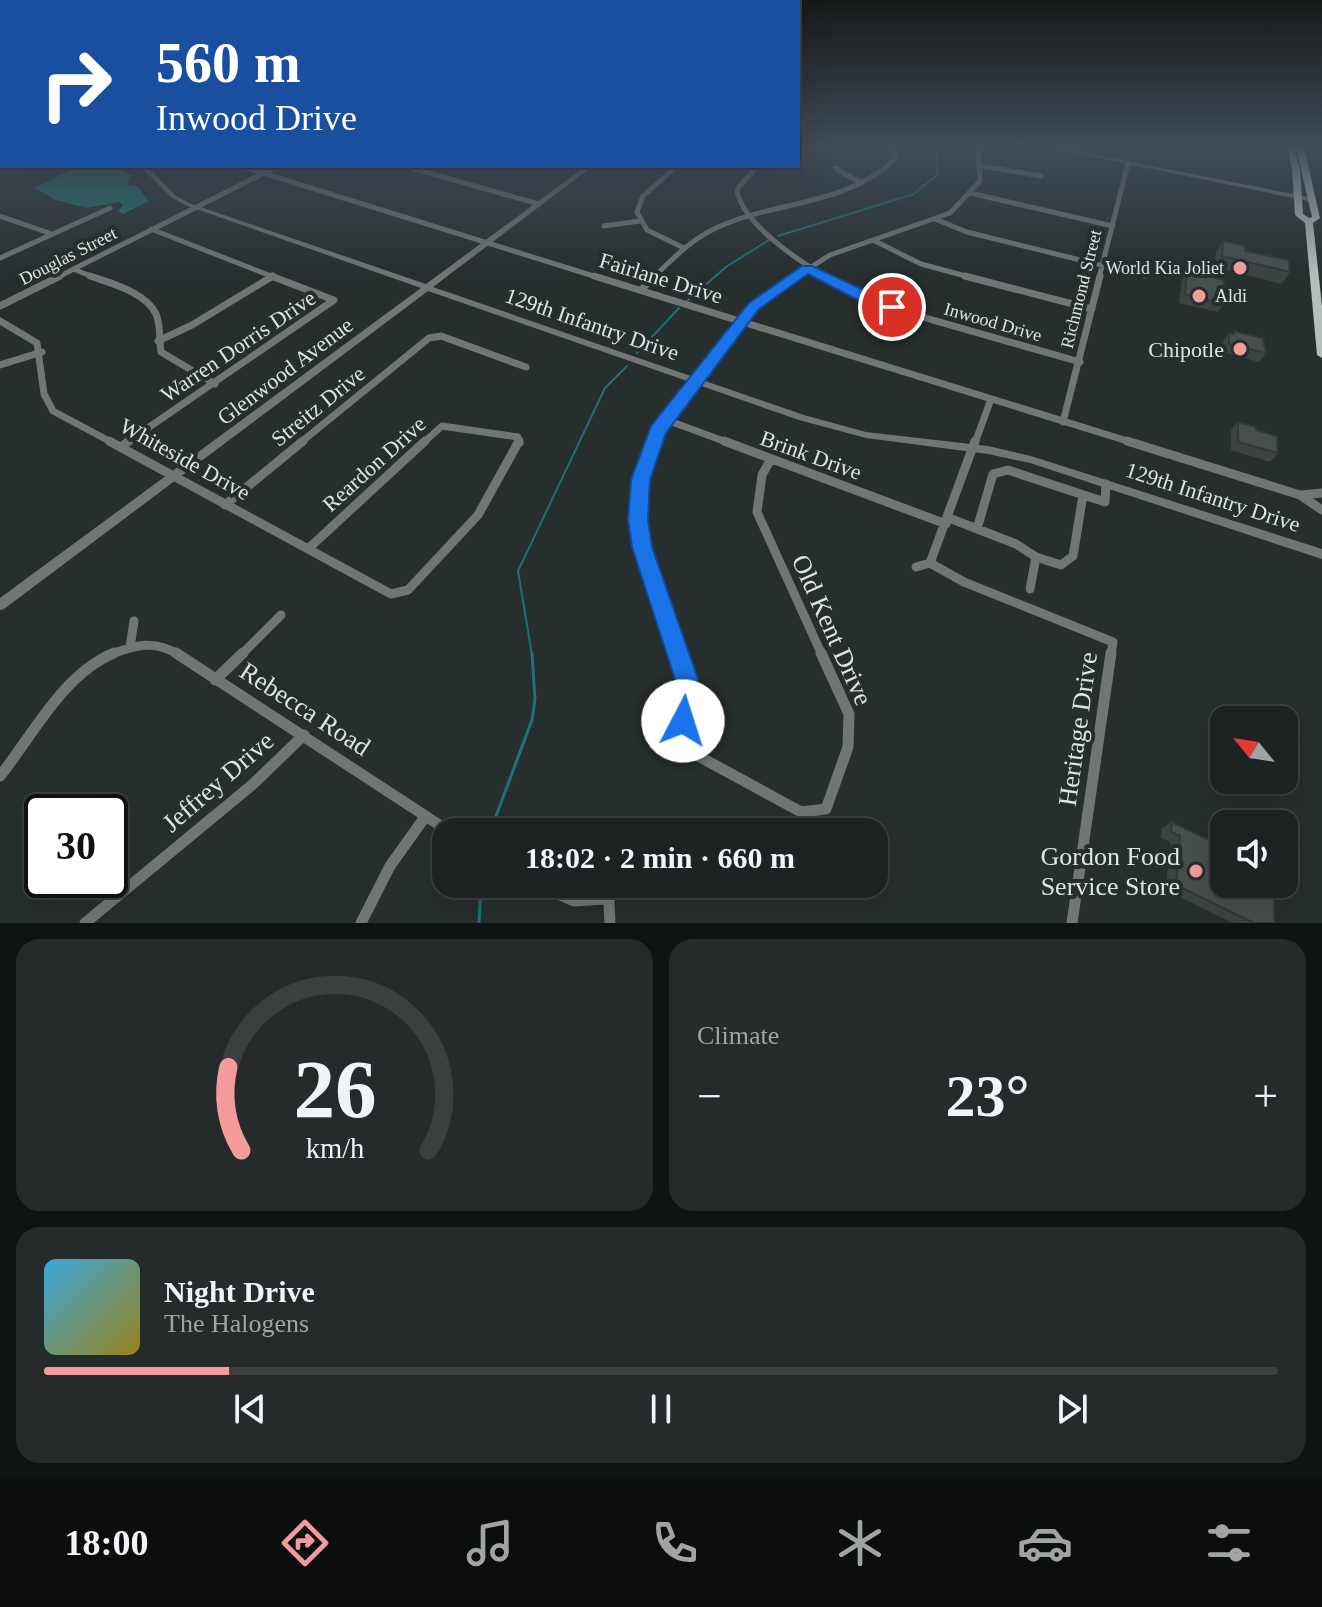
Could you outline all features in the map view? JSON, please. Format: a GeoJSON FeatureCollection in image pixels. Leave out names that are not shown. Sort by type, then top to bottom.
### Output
{"type":"FeatureCollection","features":[{"type":"Feature","properties":{"kind":"main road"},"geometry":{"type":"LineString","coordinates":[[1298,190],[1299,215],[1309,222],[1320,309],[1322,355]]}},
{"type":"Feature","properties":{"kind":"main road"},"geometry":{"type":"LineString","coordinates":[[1309,222],[1316,218],[1311,190]]}},
{"type":"Feature","properties":{"kind":"street","name":"129th Infantry Drive"},"geometry":{"type":"LineString","coordinates":[[167,190],[197,207],[694,381],[855,433],[1031,460],[1322,554]]}},
{"type":"Feature","properties":{"kind":"street","name":"Douglas Street"},"geometry":{"type":"LineString","coordinates":[[0,306],[230,190]]}},
{"type":"Feature","properties":{"kind":"street","name":"Fairlane Drive"},"geometry":{"type":"LineString","coordinates":[[318,190],[1300,495],[1322,510]]}},
{"type":"Feature","properties":{"kind":"street"},"geometry":{"type":"LineString","coordinates":[[490,190],[539,204]]}},
{"type":"Feature","properties":{"kind":"street","name":"Glenwood Avenue"},"geometry":{"type":"LineString","coordinates":[[0,605],[558,190]]}},
{"type":"Feature","properties":{"kind":"street"},"geometry":{"type":"LineString","coordinates":[[650,190],[643,196],[637,212],[640,221],[657,237],[684,248]]}},
{"type":"Feature","properties":{"kind":"street"},"geometry":{"type":"LineString","coordinates":[[738,190],[736,195],[751,215]]}},
{"type":"Feature","properties":{"kind":"street"},"geometry":{"type":"LineString","coordinates":[[641,290],[684,248],[712,230],[837,190]]}},
{"type":"Feature","properties":{"kind":"street"},"geometry":{"type":"LineString","coordinates":[[664,419],[768,294],[830,255],[950,213],[972,190]]}},
{"type":"Feature","properties":{"kind":"street","name":"Richmond Street"},"geometry":{"type":"LineString","coordinates":[[1063,422],[1122,190]]}},
{"type":"Feature","properties":{"kind":"street"},"geometry":{"type":"LineString","coordinates":[[1264,190],[1313,200]]}},
{"type":"Feature","properties":{"kind":"street"},"geometry":{"type":"LineString","coordinates":[[970,193],[1113,226]]}},
{"type":"Feature","properties":{"kind":"street"},"geometry":{"type":"LineString","coordinates":[[0,258],[110,208]]}},
{"type":"Feature","properties":{"kind":"street","name":"Inwood Drive"},"geometry":{"type":"LineString","coordinates":[[751,215],[807,269],[875,302],[1080,362]]}},
{"type":"Feature","properties":{"kind":"street"},"geometry":{"type":"LineString","coordinates":[[0,216],[52,234]]}},
{"type":"Feature","properties":{"kind":"street"},"geometry":{"type":"LineString","coordinates":[[935,219],[967,232],[1145,276]]}},
{"type":"Feature","properties":{"kind":"street"},"geometry":{"type":"LineString","coordinates":[[604,226],[640,221]]}},
{"type":"Feature","properties":{"kind":"street"},"geometry":{"type":"LineString","coordinates":[[151,229],[273,276]]}},
{"type":"Feature","properties":{"kind":"street"},"geometry":{"type":"LineString","coordinates":[[873,240],[921,264],[1092,309]]}},
{"type":"Feature","properties":{"kind":"street"},"geometry":{"type":"LineString","coordinates":[[73,269],[140,298],[150,306],[156,312],[161,352],[170,361],[215,384]]}},
{"type":"Feature","properties":{"kind":"street"},"geometry":{"type":"LineString","coordinates":[[158,341],[192,325],[273,276]]}},
{"type":"Feature","properties":{"kind":"street","name":"Warren Dorris Drive"},"geometry":{"type":"LineString","coordinates":[[121,447],[334,300],[273,276]]}},
{"type":"Feature","properties":{"kind":"street"},"geometry":{"type":"LineString","coordinates":[[0,321],[28,335],[42,352],[0,365]]}},
{"type":"Feature","properties":{"kind":"street","name":"Streitz Drive"},"geometry":{"type":"LineString","coordinates":[[225,505],[435,336],[526,367]]}},
{"type":"Feature","properties":{"kind":"street","name":"Whiteside Drive"},"geometry":{"type":"LineString","coordinates":[[42,352],[44,363],[40,383],[46,403],[53,411],[171,478],[309,548],[391,594],[401,594]]}},
{"type":"Feature","properties":{"kind":"street"},"geometry":{"type":"LineString","coordinates":[[916,567],[930,563],[991,399]]}},
{"type":"Feature","properties":{"kind":"street","name":"Brink Drive"},"geometry":{"type":"LineString","coordinates":[[664,419],[977,529],[1016,544],[1036,557]]}},
{"type":"Feature","properties":{"kind":"street","name":"Old Kent Drive"},"geometry":{"type":"LineString","coordinates":[[664,419],[641,480],[638,520],[642,547],[686,679],[687,709],[679,742],[689,751],[801,812],[815,813],[826,809],[848,747],[849,714],[757,512],[762,475],[771,459]]}},
{"type":"Feature","properties":{"kind":"street","name":"Reardon Drive"},"geometry":{"type":"LineString","coordinates":[[309,548],[442,426],[518,437],[520,443],[490,499],[401,594]]}},
{"type":"Feature","properties":{"kind":"street"},"geometry":{"type":"LineString","coordinates":[[977,529],[993,474],[1008,470],[1105,502],[1106,484]]}},
{"type":"Feature","properties":{"kind":"street","name":"Fairlane Drive"},"geometry":{"type":"LineString","coordinates":[[1300,495],[1322,493]]}},
{"type":"Feature","properties":{"kind":"street"},"geometry":{"type":"LineString","coordinates":[[1030,589],[1036,557],[1061,565],[1073,556],[1083,495]]}},
{"type":"Feature","properties":{"kind":"street","name":"Heritage Drive"},"geometry":{"type":"LineString","coordinates":[[930,563],[964,582],[1113,642],[1072,923]]}},
{"type":"Feature","properties":{"kind":"street"},"geometry":{"type":"LineString","coordinates":[[215,680],[281,615]]}},
{"type":"Feature","properties":{"kind":"street"},"geometry":{"type":"LineString","coordinates":[[0,776],[71,683],[104,659],[130,647],[134,621]]}},
{"type":"Feature","properties":{"kind":"street","name":"Rebecca Road"},"geometry":{"type":"LineString","coordinates":[[130,647],[163,644],[432,821]]}},
{"type":"Feature","properties":{"kind":"street","name":"Jeffrey Drive"},"geometry":{"type":"LineString","coordinates":[[85,923],[119,892],[229,807],[304,735]]}},
{"type":"Feature","properties":{"kind":"street"},"geometry":{"type":"LineString","coordinates":[[361,923],[390,866],[425,817]]}},
{"type":"Feature","properties":{"kind":"street"},"geometry":{"type":"LineString","coordinates":[[567,898],[574,901],[606,899],[610,923]]}},
{"type":"Feature","properties":{"kind":"water"},"geometry":{"type":"Polygon","coordinates":[[[38,190],[140,190],[149,201],[123,214],[118,211],[123,205],[119,202],[87,208],[56,200],[38,190]]]}},
{"type":"Feature","properties":{"kind":"building"},"geometry":{"type":"Polygon","coordinates":[[[1223,241],[1245,246],[1245,251],[1289,260],[1290,272],[1222,256],[1223,241]]]}},
{"type":"Feature","properties":{"kind":"building"},"geometry":{"type":"Polygon","coordinates":[[[1187,271],[1224,280],[1223,304],[1185,294],[1187,271]]]}},
{"type":"Feature","properties":{"kind":"building"},"geometry":{"type":"Polygon","coordinates":[[[1234,331],[1263,338],[1266,353],[1229,344],[1229,333],[1234,334],[1234,331]]]}},
{"type":"Feature","properties":{"kind":"building"},"geometry":{"type":"Polygon","coordinates":[[[1238,422],[1277,436],[1278,453],[1238,442],[1238,422]]]}},
{"type":"Feature","properties":{"kind":"building"},"geometry":{"type":"Polygon","coordinates":[[[1172,822],[1210,840],[1210,898],[1274,898],[1274,923],[1254,923],[1176,885],[1180,836],[1171,832],[1172,822]]]}},
{"type":"Feature","properties":{"kind":"waterway"},"geometry":{"type":"LineString","coordinates":[[778,236],[919,190]]}},
{"type":"Feature","properties":{"kind":"waterway"},"geometry":{"type":"LineString","coordinates":[[687,301],[726,267],[769,240]]}},
{"type":"Feature","properties":{"kind":"waterway"},"geometry":{"type":"LineString","coordinates":[[637,353],[679,308]]}},
{"type":"Feature","properties":{"kind":"waterway"},"geometry":{"type":"LineString","coordinates":[[532,655],[518,571],[605,388],[627,366]]}},
{"type":"Feature","properties":{"kind":"waterway"},"geometry":{"type":"LineString","coordinates":[[495,818],[532,720],[535,699],[532,653]]}},
{"type":"Feature","properties":{"kind":"waterway"},"geometry":{"type":"LineString","coordinates":[[479,923],[480,898]]}},
{"type":"Feature","properties":{"kind":"place","name":"World Kia Joliet"},"geometry":{"type":"Point","coordinates":[1240,268]}},
{"type":"Feature","properties":{"kind":"place","name":"Aldi"},"geometry":{"type":"Point","coordinates":[1199,296]}},
{"type":"Feature","properties":{"kind":"place","name":"Chipotle"},"geometry":{"type":"Point","coordinates":[1240,349]}},
{"type":"Feature","properties":{"kind":"place","name":"Gordon Food Service Store"},"geometry":{"type":"Point","coordinates":[1196,871]}},
{"type":"Feature","properties":{"kind":"route"},"geometry":{"type":"LineString","coordinates":[[683,721],[687,709],[686,679],[642,547],[638,520],[641,480],[657,431],[754,306],[807,269],[861,296],[892,307]]}}]}
